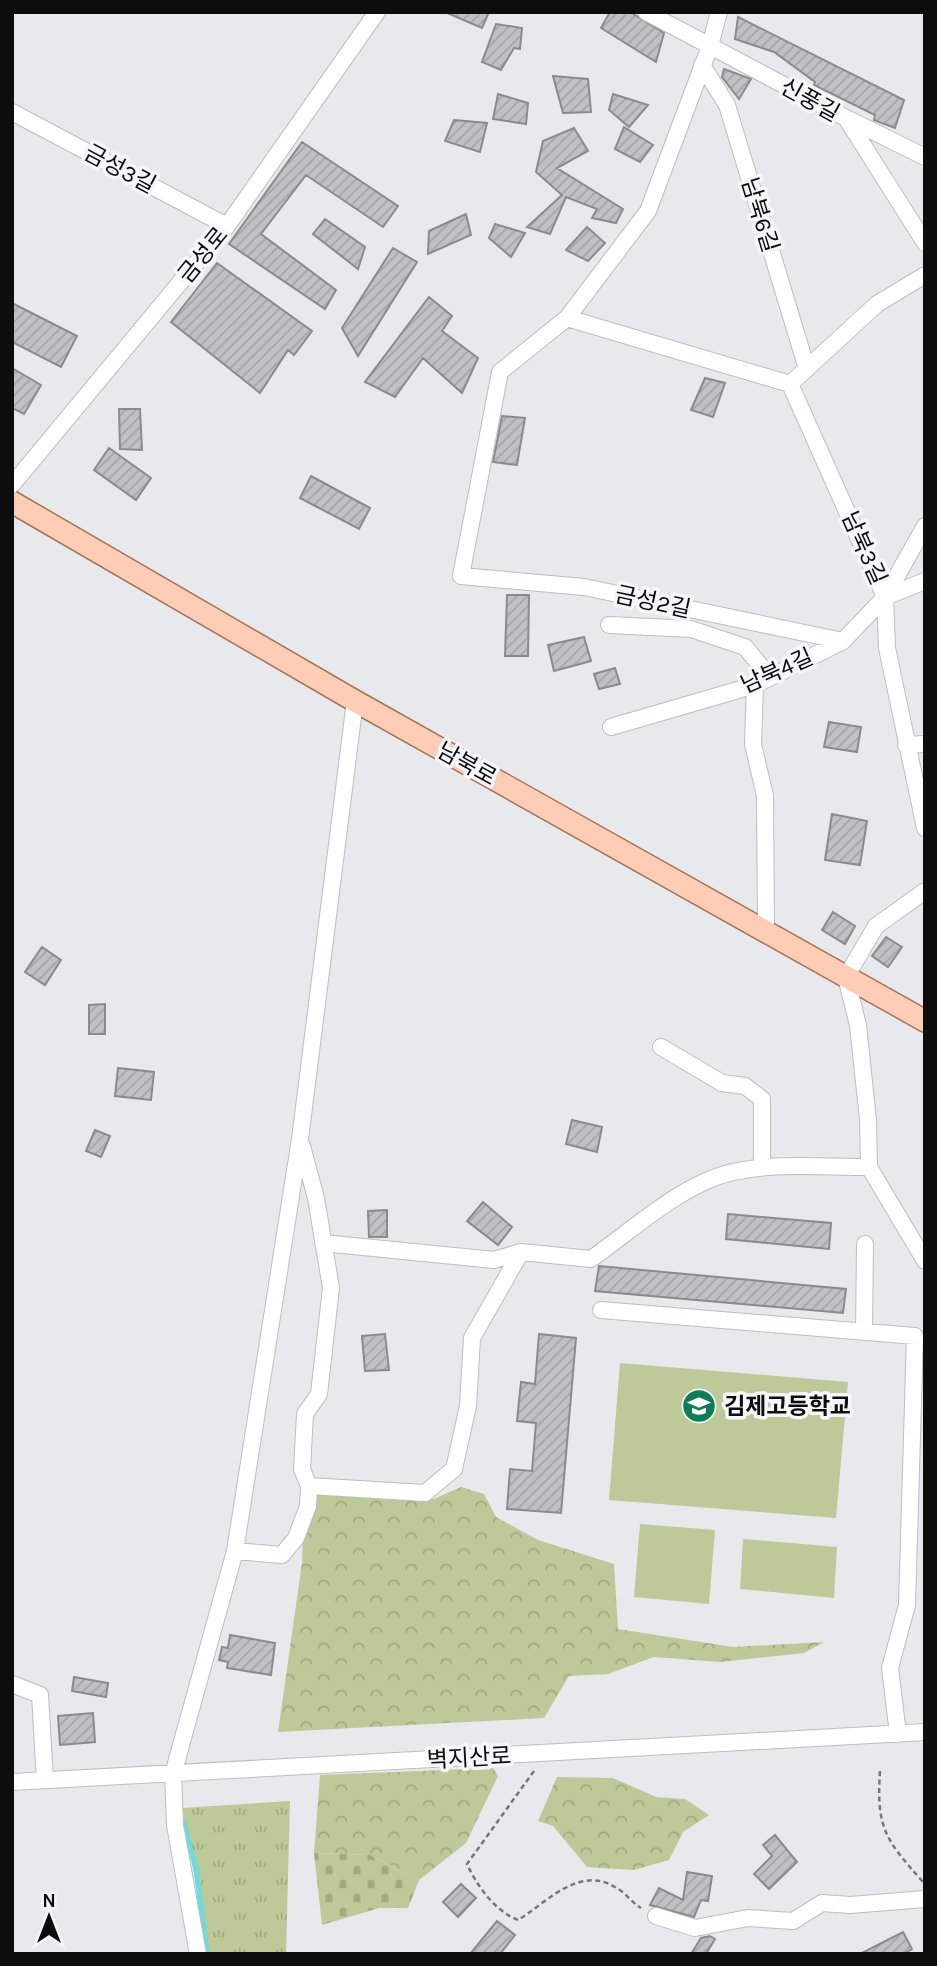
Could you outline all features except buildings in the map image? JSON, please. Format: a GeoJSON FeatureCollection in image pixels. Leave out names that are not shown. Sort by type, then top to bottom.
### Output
{"type":"FeatureCollection","features":[{"type":"Feature","properties":{"kind":"main road","name":"남북로"},"geometry":{"type":"LineString","coordinates":[[12,502],[355,701],[766,929],[925,1021]]}},
{"type":"Feature","properties":{"kind":"street","name":"금성로"},"geometry":{"type":"LineString","coordinates":[[12,485],[227,226],[377,12]]}},
{"type":"Feature","properties":{"kind":"street","name":"신풍길"},"geometry":{"type":"LineString","coordinates":[[646,12],[846,118],[925,243]]}},
{"type":"Feature","properties":{"kind":"street"},"geometry":{"type":"LineString","coordinates":[[719,12],[710,46],[648,211],[567,318],[790,384],[877,304],[925,275]]}},
{"type":"Feature","properties":{"kind":"street","name":"남북6길"},"geometry":{"type":"LineString","coordinates":[[702,65],[727,105],[807,369]]}},
{"type":"Feature","properties":{"kind":"street","name":"금성3길"},"geometry":{"type":"LineString","coordinates":[[12,112],[227,226]]}},
{"type":"Feature","properties":{"kind":"street"},"geometry":{"type":"LineString","coordinates":[[846,118],[925,157]]}},
{"type":"Feature","properties":{"kind":"street","name":"금성2길"},"geometry":{"type":"LineString","coordinates":[[567,318],[500,372],[461,576],[584,587],[843,641]]}},
{"type":"Feature","properties":{"kind":"street","name":"남북3길"},"geometry":{"type":"LineString","coordinates":[[790,384],[885,597],[887,648],[925,828]]}},
{"type":"Feature","properties":{"kind":"street"},"geometry":{"type":"LineString","coordinates":[[885,597],[925,526]]}},
{"type":"Feature","properties":{"kind":"street","name":"남북4길"},"geometry":{"type":"LineString","coordinates":[[611,727],[755,685],[843,641],[885,597],[925,581]]}},
{"type":"Feature","properties":{"kind":"street"},"geometry":{"type":"LineString","coordinates":[[609,625],[691,629],[745,648],[770,677]]}},
{"type":"Feature","properties":{"kind":"street"},"geometry":{"type":"LineString","coordinates":[[755,685],[753,744],[765,796],[766,929]]}},
{"type":"Feature","properties":{"kind":"street"},"geometry":{"type":"LineString","coordinates":[[198,1954],[175,1825],[173,1774],[235,1551],[300,1139],[355,701]]}},
{"type":"Feature","properties":{"kind":"street"},"geometry":{"type":"LineString","coordinates":[[906,745],[925,744]]}},
{"type":"Feature","properties":{"kind":"street"},"geometry":{"type":"LineString","coordinates":[[925,891],[876,926],[846,977],[858,1025],[868,1121],[869,1167],[925,1261]]}},
{"type":"Feature","properties":{"kind":"street"},"geometry":{"type":"LineString","coordinates":[[661,1046],[722,1083],[745,1086],[762,1098],[762,1167]]}},
{"type":"Feature","properties":{"kind":"street"},"geometry":{"type":"LineString","coordinates":[[235,1551],[282,1555],[296,1538],[308,1506],[309,1486],[302,1469],[305,1414],[319,1394],[331,1287],[316,1198],[300,1139]]}},
{"type":"Feature","properties":{"kind":"street"},"geometry":{"type":"LineString","coordinates":[[323,1243],[494,1260],[522,1252],[592,1259],[692,1188],[727,1174],[762,1167],[869,1167]]}},
{"type":"Feature","properties":{"kind":"street"},"geometry":{"type":"LineString","coordinates":[[864,1332],[865,1244]]}},
{"type":"Feature","properties":{"kind":"street"},"geometry":{"type":"LineString","coordinates":[[309,1486],[425,1493],[454,1469],[468,1406],[472,1338],[522,1252]]}},
{"type":"Feature","properties":{"kind":"street"},"geometry":{"type":"LineString","coordinates":[[601,1310],[915,1336],[907,1605],[890,1668],[898,1734]]}},
{"type":"Feature","properties":{"kind":"street"},"geometry":{"type":"LineString","coordinates":[[12,1684],[40,1695],[45,1780]]}},
{"type":"Feature","properties":{"kind":"street","name":"벽지산로"},"geometry":{"type":"LineString","coordinates":[[12,1782],[925,1732]]}},
{"type":"Feature","properties":{"kind":"street"},"geometry":{"type":"LineString","coordinates":[[656,1916],[695,1928],[748,1918],[793,1921],[822,1903],[850,1905],[925,1899]]}},
{"type":"Feature","properties":{"kind":"path"},"geometry":{"type":"LineString","coordinates":[[546,1754],[467,1864],[473,1878],[504,1914],[518,1920],[561,1887],[597,1881],[615,1887],[636,1905],[656,1916]]}},
{"type":"Feature","properties":{"kind":"path"},"geometry":{"type":"LineString","coordinates":[[880,1771],[878,1809],[883,1826],[891,1846],[925,1885]]}},
{"type":"Feature","properties":{"kind":"green space"},"geometry":{"type":"Polygon","coordinates":[[[620,1363],[848,1382],[836,1518],[609,1500],[620,1363]]]}},
{"type":"Feature","properties":{"kind":"green space"},"geometry":{"type":"Polygon","coordinates":[[[461,1487],[484,1494],[496,1517],[538,1540],[614,1564],[618,1629],[733,1647],[824,1642],[804,1653],[720,1662],[654,1657],[608,1674],[569,1676],[544,1718],[278,1732],[302,1563],[303,1533],[313,1493],[434,1499],[461,1487]]]}},
{"type":"Feature","properties":{"kind":"green space"},"geometry":{"type":"Polygon","coordinates":[[[640,1524],[715,1530],[709,1604],[634,1597],[640,1524]]]}},
{"type":"Feature","properties":{"kind":"green space"},"geometry":{"type":"Polygon","coordinates":[[[743,1539],[837,1547],[834,1598],[740,1589],[743,1539]]]}},
{"type":"Feature","properties":{"kind":"green space"},"geometry":{"type":"Polygon","coordinates":[[[493,1768],[498,1776],[466,1843],[419,1880],[370,1855],[314,1853],[320,1775],[493,1768]]]}},
{"type":"Feature","properties":{"kind":"green space"},"geometry":{"type":"Polygon","coordinates":[[[557,1777],[613,1778],[656,1797],[685,1799],[709,1815],[683,1832],[669,1860],[634,1870],[587,1867],[553,1826],[538,1821],[557,1777]]]}},
{"type":"Feature","properties":{"kind":"green space"},"geometry":{"type":"Polygon","coordinates":[[[290,1801],[286,1954],[209,1954],[182,1808],[290,1801]]]}},
{"type":"Feature","properties":{"kind":"green space"},"geometry":{"type":"Polygon","coordinates":[[[314,1853],[370,1855],[419,1880],[408,1908],[379,1908],[322,1925],[314,1853]]]}},
{"type":"Feature","properties":{"kind":"waterway"},"geometry":{"type":"LineString","coordinates":[[184,1823],[196,1870],[207,1954]]}},
{"type":"Feature","properties":{"kind":"place","name":"김제고등학교"},"geometry":{"type":"Point","coordinates":[699,1406]}}]}
